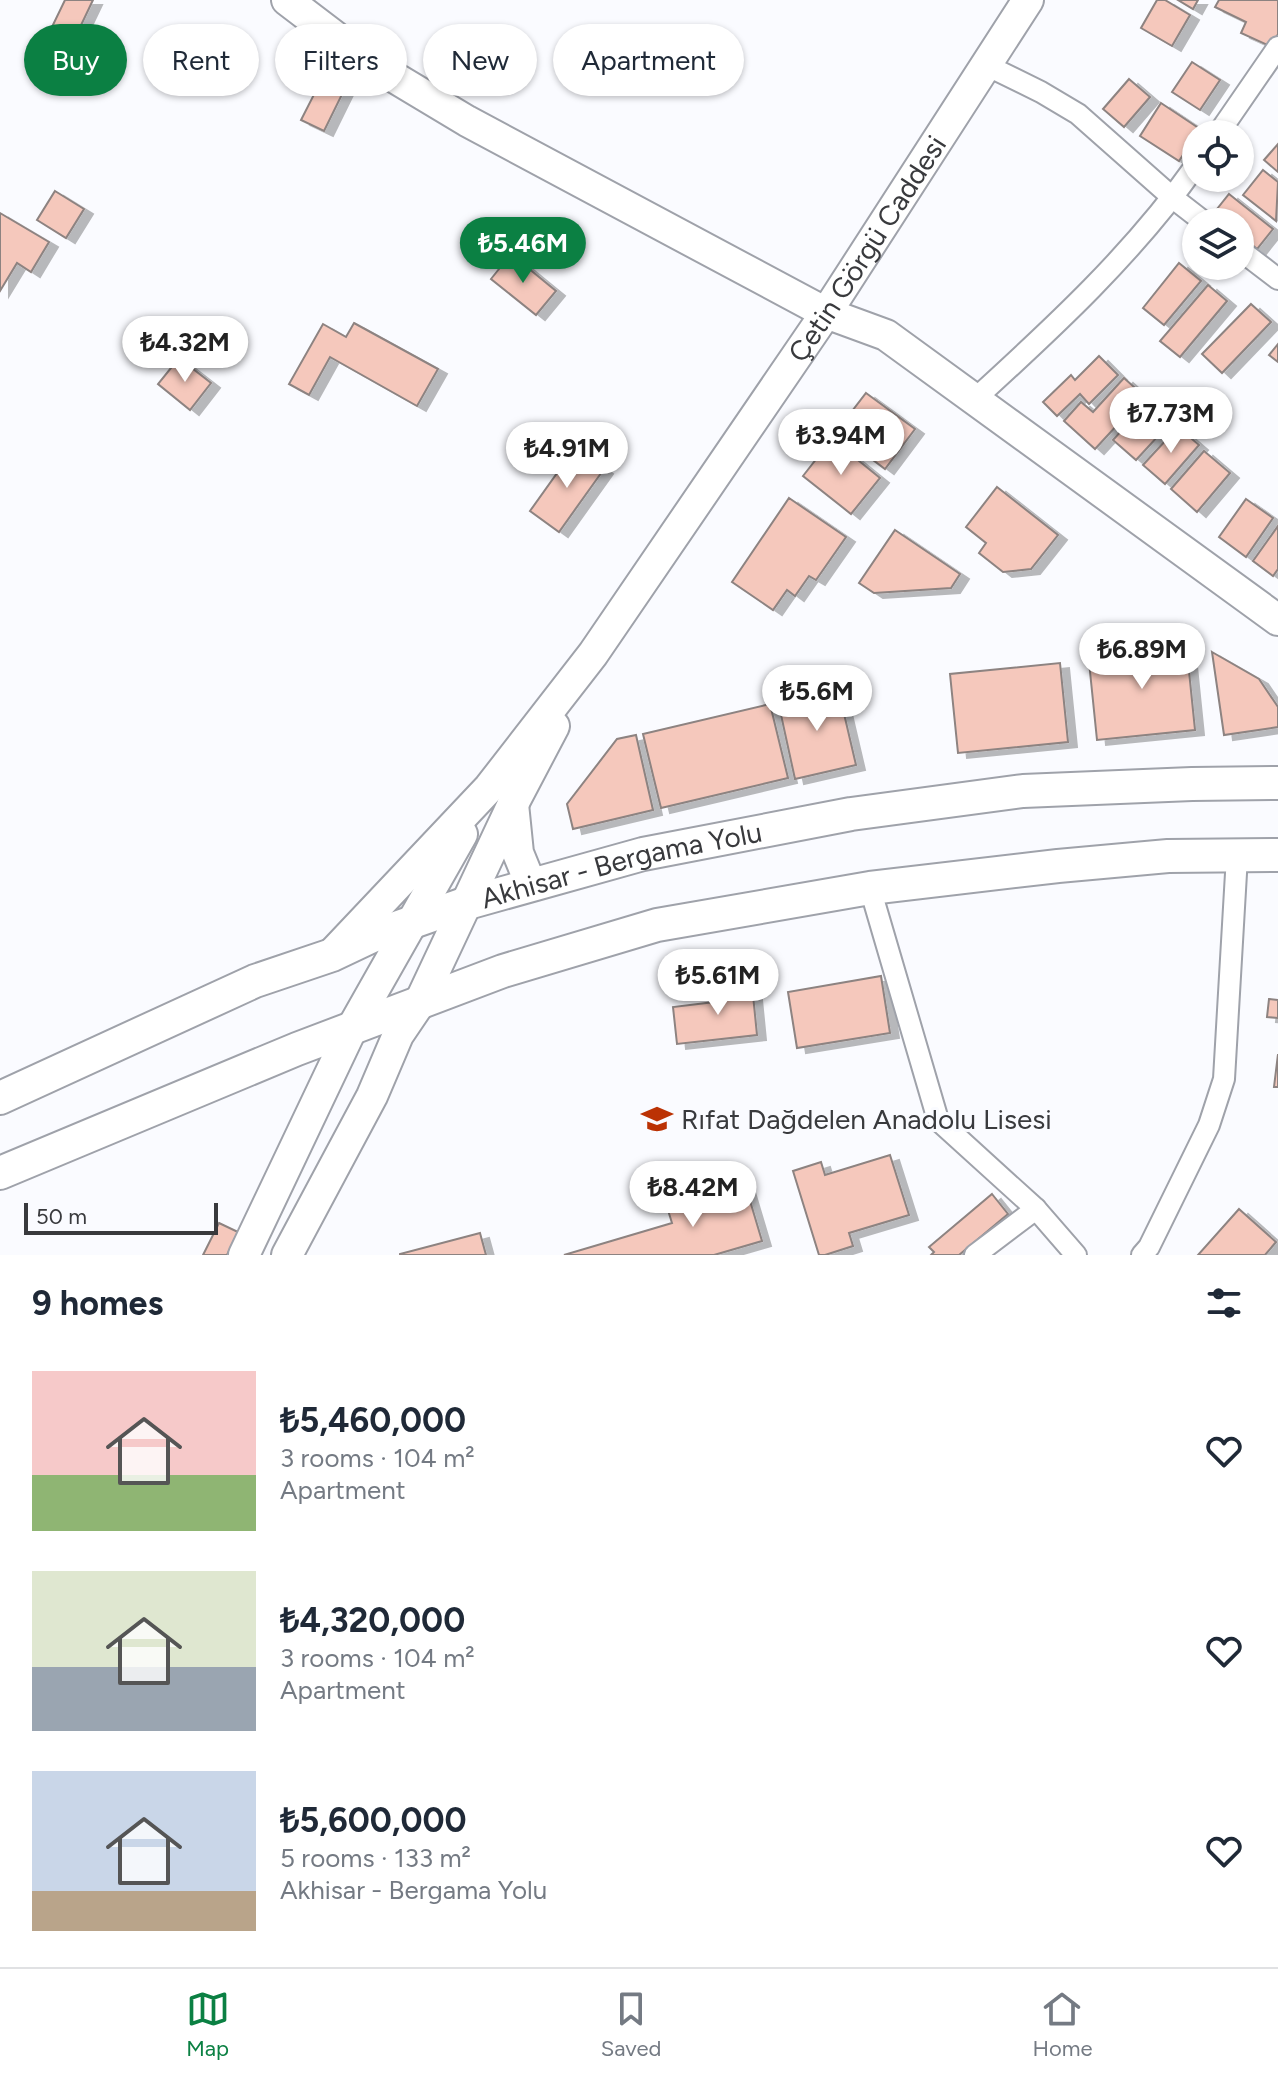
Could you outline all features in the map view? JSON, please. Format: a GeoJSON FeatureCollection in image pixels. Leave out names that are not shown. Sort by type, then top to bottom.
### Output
{"type":"FeatureCollection","features":[{"type":"Feature","properties":{"kind":"main road"},"geometry":{"type":"LineString","coordinates":[[287,0],[367,61],[467,121],[826,313],[886,335],[1278,620]]}},
{"type":"Feature","properties":{"kind":"main road","name":"Çetin Görgü Caddesi"},"geometry":{"type":"LineString","coordinates":[[501,796],[593,654],[826,313],[1028,0]]}},
{"type":"Feature","properties":{"kind":"main road","name":"Akhisar - Bergama Yolu"},"geometry":{"type":"LineString","coordinates":[[0,1098],[255,981],[332,955],[370,937],[464,904],[643,854],[851,814],[1023,791],[1278,783]]}},
{"type":"Feature","properties":{"kind":"main road"},"geometry":{"type":"LineString","coordinates":[[501,796],[529,880],[544,882]]}},
{"type":"Feature","properties":{"kind":"main road"},"geometry":{"type":"LineString","coordinates":[[287,1255],[372,1096],[398,1035],[419,1004],[464,904],[501,796]]}},
{"type":"Feature","properties":{"kind":"main road"},"geometry":{"type":"LineString","coordinates":[[244,1255],[351,1030],[410,924],[501,796]]}},
{"type":"Feature","properties":{"kind":"main road"},"geometry":{"type":"LineString","coordinates":[[332,955],[501,796]]}},
{"type":"Feature","properties":{"kind":"main road"},"geometry":{"type":"LineString","coordinates":[[0,1173],[297,1049],[503,971],[657,925],[870,888],[1168,856],[1278,855]]}},
{"type":"Feature","properties":{"kind":"street"},"geometry":{"type":"LineString","coordinates":[[1230,120],[1272,71],[1278,47]]}},
{"type":"Feature","properties":{"kind":"street"},"geometry":{"type":"LineString","coordinates":[[986,65],[1078,114],[1186,208]]}},
{"type":"Feature","properties":{"kind":"street"},"geometry":{"type":"LineString","coordinates":[[975,399],[1032,347],[1115,263],[1182,185]]}},
{"type":"Feature","properties":{"kind":"street"},"geometry":{"type":"LineString","coordinates":[[1254,261],[1278,279]]}},
{"type":"Feature","properties":{"kind":"street"},"geometry":{"type":"LineString","coordinates":[[1142,1255],[1149,1247],[1209,1125],[1224,1079],[1237,856]]}},
{"type":"Feature","properties":{"kind":"street"},"geometry":{"type":"LineString","coordinates":[[870,888],[938,1120],[1036,1209],[1076,1255]]}},
{"type":"Feature","properties":{"kind":"street"},"geometry":{"type":"LineString","coordinates":[[975,1255],[1036,1209]]}},
{"type":"Feature","properties":{"kind":"building"},"geometry":{"type":"Polygon","coordinates":[[[65,0],[93,0],[82,24],[53,24],[65,0]]]}},
{"type":"Feature","properties":{"kind":"building"},"geometry":{"type":"Polygon","coordinates":[[[1157,0],[1165,0],[1190,15],[1172,46],[1141,28],[1157,0]]]}},
{"type":"Feature","properties":{"kind":"building"},"geometry":{"type":"Polygon","coordinates":[[[1178,0],[1198,0],[1193,9],[1178,0]]]}},
{"type":"Feature","properties":{"kind":"building"},"geometry":{"type":"Polygon","coordinates":[[[1219,0],[1278,0],[1278,34],[1272,47],[1241,33],[1246,22],[1215,7],[1219,0]]]}},
{"type":"Feature","properties":{"kind":"building"},"geometry":{"type":"Polygon","coordinates":[[[1192,62],[1220,80],[1200,110],[1172,92],[1192,62]]]}},
{"type":"Feature","properties":{"kind":"building"},"geometry":{"type":"Polygon","coordinates":[[[1129,79],[1150,97],[1124,127],[1103,109],[1129,79]]]}},
{"type":"Feature","properties":{"kind":"building"},"geometry":{"type":"Polygon","coordinates":[[[313,96],[341,96],[324,131],[301,120],[313,96]]]}},
{"type":"Feature","properties":{"kind":"building"},"geometry":{"type":"Polygon","coordinates":[[[1161,103],[1186,120],[1182,120],[1182,156],[1179,161],[1140,136],[1161,103]]]}},
{"type":"Feature","properties":{"kind":"building"},"geometry":{"type":"Polygon","coordinates":[[[1278,144],[1278,172],[1264,160],[1278,144]]]}},
{"type":"Feature","properties":{"kind":"building"},"geometry":{"type":"Polygon","coordinates":[[[1263,170],[1278,182],[1276,221],[1243,195],[1254,192],[1254,181],[1263,170]]]}},
{"type":"Feature","properties":{"kind":"building"},"geometry":{"type":"Polygon","coordinates":[[[55,191],[84,209],[66,238],[37,220],[55,191]]]}},
{"type":"Feature","properties":{"kind":"building"},"geometry":{"type":"Polygon","coordinates":[[[1229,194],[1247,208],[1218,208],[1229,194]]]}},
{"type":"Feature","properties":{"kind":"building"},"geometry":{"type":"Polygon","coordinates":[[[0,213],[49,242],[31,272],[17,263],[0,291],[0,213]]]}},
{"type":"Feature","properties":{"kind":"building"},"geometry":{"type":"Polygon","coordinates":[[[1254,214],[1273,229],[1257,249],[1254,247],[1254,214]]]}},
{"type":"Feature","properties":{"kind":"building"},"geometry":{"type":"Polygon","coordinates":[[[511,254],[556,291],[536,315],[491,279],[511,254]]]}},
{"type":"Feature","properties":{"kind":"building"},"geometry":{"type":"Polygon","coordinates":[[[1179,263],[1182,265],[1182,280],[1201,281],[1164,325],[1143,308],[1179,263]]]}},
{"type":"Feature","properties":{"kind":"building"},"geometry":{"type":"Polygon","coordinates":[[[1208,285],[1227,301],[1180,357],[1160,341],[1208,285]]]}},
{"type":"Feature","properties":{"kind":"building"},"geometry":{"type":"Polygon","coordinates":[[[1251,304],[1271,322],[1222,373],[1202,354],[1251,304]]]}},
{"type":"Feature","properties":{"kind":"building"},"geometry":{"type":"Polygon","coordinates":[[[354,323],[438,369],[417,406],[330,357],[309,395],[289,384],[323,324],[346,337],[354,323]]]}},
{"type":"Feature","properties":{"kind":"building"},"geometry":{"type":"Polygon","coordinates":[[[1278,344],[1278,362],[1269,355],[1278,344]]]}},
{"type":"Feature","properties":{"kind":"building"},"geometry":{"type":"Polygon","coordinates":[[[1099,356],[1118,375],[1089,404],[1080,394],[1057,416],[1043,402],[1071,375],[1075,380],[1099,356]]]}},
{"type":"Feature","properties":{"kind":"building"},"geometry":{"type":"Polygon","coordinates":[[[179,358],[211,383],[190,410],[158,384],[179,358]]]}},
{"type":"Feature","properties":{"kind":"building"},"geometry":{"type":"Polygon","coordinates":[[[1124,378],[1144,396],[1095,449],[1064,421],[1081,402],[1093,412],[1124,378]]]}},
{"type":"Feature","properties":{"kind":"building"},"geometry":{"type":"Polygon","coordinates":[[[866,393],[915,429],[885,469],[836,432],[866,393]]]}},
{"type":"Feature","properties":{"kind":"building"},"geometry":{"type":"Polygon","coordinates":[[[1149,400],[1172,421],[1136,460],[1113,440],[1149,400]]]}},
{"type":"Feature","properties":{"kind":"building"},"geometry":{"type":"Polygon","coordinates":[[[1178,427],[1199,445],[1165,484],[1143,465],[1178,427]]]}},
{"type":"Feature","properties":{"kind":"building"},"geometry":{"type":"Polygon","coordinates":[[[832,439],[880,478],[851,514],[803,476],[832,439]]]}},
{"type":"Feature","properties":{"kind":"building"},"geometry":{"type":"Polygon","coordinates":[[[575,448],[604,469],[559,532],[530,511],[575,448]]]}},
{"type":"Feature","properties":{"kind":"building"},"geometry":{"type":"Polygon","coordinates":[[[1204,451],[1230,473],[1197,512],[1171,489],[1204,451]]]}},
{"type":"Feature","properties":{"kind":"building"},"geometry":{"type":"Polygon","coordinates":[[[997,487],[1058,535],[1031,569],[1003,572],[979,553],[986,543],[966,527],[997,487]]]}},
{"type":"Feature","properties":{"kind":"building"},"geometry":{"type":"Polygon","coordinates":[[[789,498],[846,537],[816,580],[809,576],[795,596],[787,590],[773,610],[732,582],[789,498]]]}},
{"type":"Feature","properties":{"kind":"building"},"geometry":{"type":"Polygon","coordinates":[[[1246,499],[1273,518],[1246,557],[1219,537],[1246,499]]]}},
{"type":"Feature","properties":{"kind":"building"},"geometry":{"type":"Polygon","coordinates":[[[1278,526],[1278,569],[1273,576],[1253,561],[1278,526]]]}},
{"type":"Feature","properties":{"kind":"building"},"geometry":{"type":"Polygon","coordinates":[[[895,530],[960,574],[951,588],[874,593],[859,583],[895,530]]]}},
{"type":"Feature","properties":{"kind":"building"},"geometry":{"type":"Polygon","coordinates":[[[1186,642],[1195,730],[1097,740],[1088,652],[1186,642]]]}},
{"type":"Feature","properties":{"kind":"building"},"geometry":{"type":"Polygon","coordinates":[[[1212,652],[1259,679],[1278,707],[1278,727],[1224,735],[1212,652]]]}},
{"type":"Feature","properties":{"kind":"building"},"geometry":{"type":"Polygon","coordinates":[[[1060,663],[1068,742],[958,753],[950,674],[1060,663]]]}},
{"type":"Feature","properties":{"kind":"building"},"geometry":{"type":"Polygon","coordinates":[[[838,688],[856,765],[795,779],[778,701],[838,688]]]}},
{"type":"Feature","properties":{"kind":"building"},"geometry":{"type":"Polygon","coordinates":[[[770,704],[788,778],[661,808],[643,734],[770,704]]]}},
{"type":"Feature","properties":{"kind":"building"},"geometry":{"type":"Polygon","coordinates":[[[636,735],[653,810],[573,829],[567,804],[617,739],[636,735]]]}},
{"type":"Feature","properties":{"kind":"building"},"geometry":{"type":"Polygon","coordinates":[[[881,976],[890,1033],[797,1048],[788,992],[881,976]]]}},
{"type":"Feature","properties":{"kind":"building"},"geometry":{"type":"Polygon","coordinates":[[[752,985],[757,1035],[677,1044],[673,1007],[714,1002],[713,990],[752,985]]]}},
{"type":"Feature","properties":{"kind":"building"},"geometry":{"type":"Polygon","coordinates":[[[1269,999],[1278,1000],[1278,1018],[1267,1017],[1269,999]]]}},
{"type":"Feature","properties":{"kind":"building"},"geometry":{"type":"Polygon","coordinates":[[[1278,1054],[1278,1087],[1274,1087],[1278,1054]]]}},
{"type":"Feature","properties":{"kind":"building"},"geometry":{"type":"Polygon","coordinates":[[[890,1155],[909,1215],[849,1233],[853,1246],[819,1255],[793,1171],[821,1162],[825,1175],[890,1155]]]}},
{"type":"Feature","properties":{"kind":"building"},"geometry":{"type":"Polygon","coordinates":[[[745,1184],[762,1241],[714,1255],[564,1255],[672,1223],[667,1207],[745,1184]]]}},
{"type":"Feature","properties":{"kind":"building"},"geometry":{"type":"Polygon","coordinates":[[[992,1194],[1008,1214],[959,1255],[931,1255],[934,1252],[929,1247],[992,1194]]]}},
{"type":"Feature","properties":{"kind":"building"},"geometry":{"type":"Polygon","coordinates":[[[1239,1209],[1276,1242],[1265,1255],[1198,1255],[1239,1209]]]}},
{"type":"Feature","properties":{"kind":"building"},"geometry":{"type":"Polygon","coordinates":[[[219,1223],[238,1232],[227,1255],[203,1255],[219,1223]]]}},
{"type":"Feature","properties":{"kind":"building"},"geometry":{"type":"Polygon","coordinates":[[[480,1233],[486,1255],[400,1255],[400,1254],[480,1233]]]}},
{"type":"Feature","properties":{"kind":"place","name":"Rıfat Dağdelen Anadolu Lisesi"},"geometry":{"type":"Point","coordinates":[657,1119]}}]}
